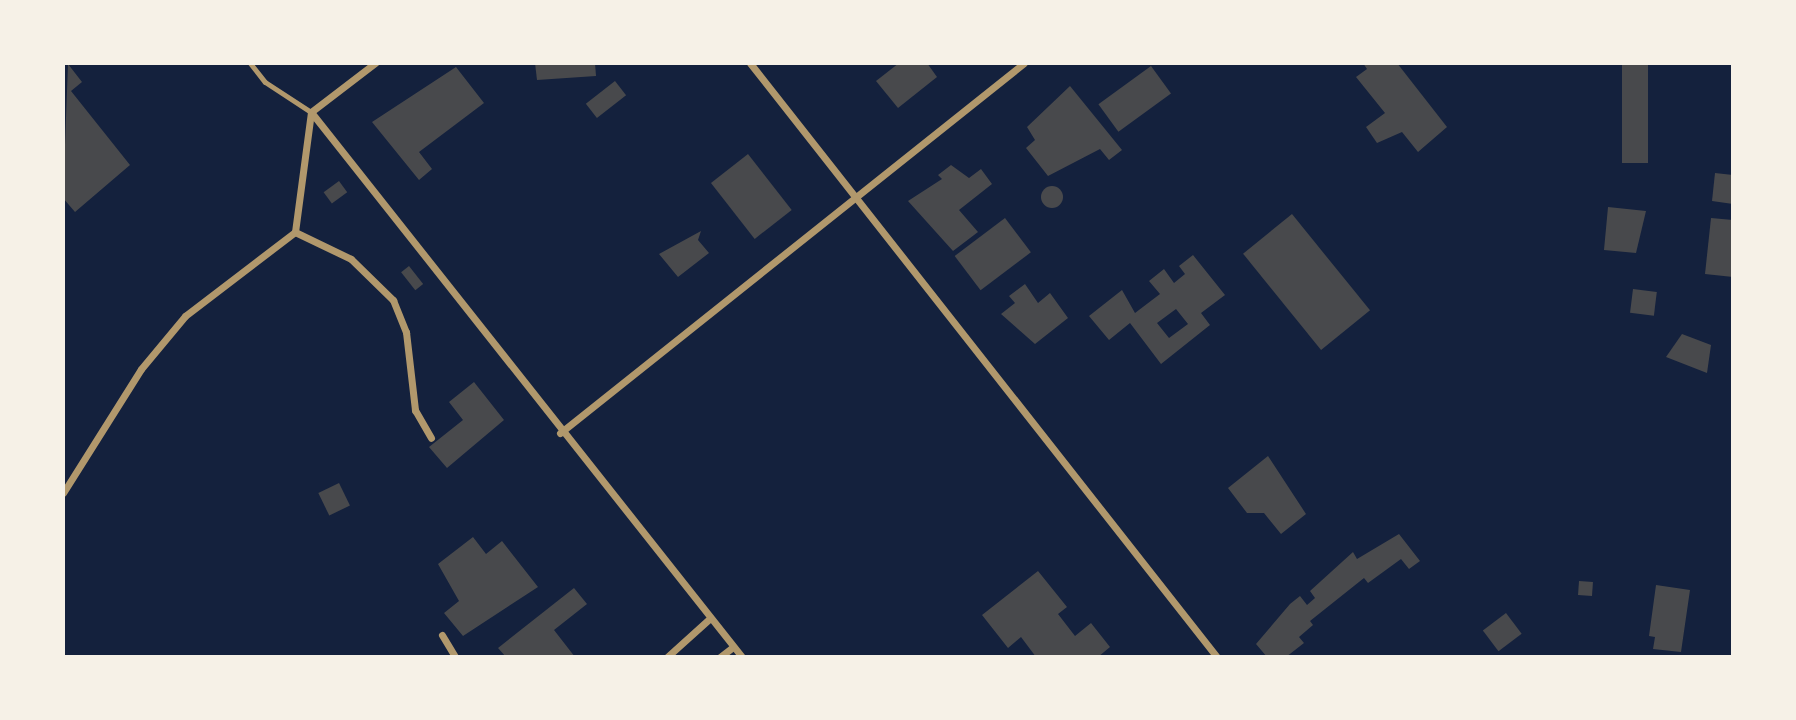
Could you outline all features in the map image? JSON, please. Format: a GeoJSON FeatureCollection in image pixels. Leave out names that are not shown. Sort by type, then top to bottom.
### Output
{"type":"FeatureCollection","features":[{"type":"Feature","properties":{"kind":"street"},"geometry":{"type":"LineString","coordinates":[[63,493],[141,369],[185,316],[295,232],[311,112],[375,63]]}},
{"type":"Feature","properties":{"kind":"street"},"geometry":{"type":"LineString","coordinates":[[750,63],[1217,657]]}},
{"type":"Feature","properties":{"kind":"street"},"geometry":{"type":"LineString","coordinates":[[560,433],[856,200],[1024,63]]}},
{"type":"Feature","properties":{"kind":"street"},"geometry":{"type":"LineString","coordinates":[[311,112],[430,255],[560,433],[741,657]]}},
{"type":"Feature","properties":{"kind":"street"},"geometry":{"type":"LineString","coordinates":[[295,232],[351,259],[393,300],[406,332],[415,410],[431,438]]}},
{"type":"Feature","properties":{"kind":"street"},"geometry":{"type":"LineString","coordinates":[[667,657],[709,619]]}},
{"type":"Feature","properties":{"kind":"street"},"geometry":{"type":"LineString","coordinates":[[442,635],[455,657]]}},
{"type":"Feature","properties":{"kind":"street"},"geometry":{"type":"LineString","coordinates":[[720,657],[733,647]]}},
{"type":"Feature","properties":{"kind":"lane"},"geometry":{"type":"LineString","coordinates":[[250,63],[265,82],[311,112]]}},
{"type":"Feature","properties":{"kind":"building"},"geometry":{"type":"Polygon","coordinates":[[[535,63],[595,63],[596,76],[537,80],[535,63]]]}},
{"type":"Feature","properties":{"kind":"building"},"geometry":{"type":"Polygon","coordinates":[[[899,63],[927,63],[937,77],[898,108],[876,81],[899,63]]]}},
{"type":"Feature","properties":{"kind":"building"},"geometry":{"type":"Polygon","coordinates":[[[1363,63],[1397,63],[1447,127],[1418,152],[1402,132],[1377,143],[1366,127],[1385,113],[1356,77],[1367,69],[1363,63]]]}},
{"type":"Feature","properties":{"kind":"building"},"geometry":{"type":"Polygon","coordinates":[[[1622,63],[1648,63],[1648,163],[1622,163],[1622,63]]]}},
{"type":"Feature","properties":{"kind":"building"},"geometry":{"type":"Polygon","coordinates":[[[68,64],[82,82],[71,91],[130,165],[75,212],[63,198],[68,64]]]}},
{"type":"Feature","properties":{"kind":"building"},"geometry":{"type":"Polygon","coordinates":[[[1151,66],[1171,94],[1118,132],[1098,104],[1151,66]]]}},
{"type":"Feature","properties":{"kind":"building"},"geometry":{"type":"Polygon","coordinates":[[[456,67],[484,103],[419,152],[432,169],[419,180],[372,122],[456,67]]]}},
{"type":"Feature","properties":{"kind":"building"},"geometry":{"type":"Polygon","coordinates":[[[615,81],[626,95],[597,118],[586,104],[615,81]]]}},
{"type":"Feature","properties":{"kind":"building"},"geometry":{"type":"Polygon","coordinates":[[[1070,86],[1122,150],[1109,160],[1100,149],[1048,176],[1026,148],[1035,140],[1027,127],[1070,86]]]}},
{"type":"Feature","properties":{"kind":"building"},"geometry":{"type":"Polygon","coordinates":[[[748,154],[792,210],[755,239],[711,183],[748,154]]]}},
{"type":"Feature","properties":{"kind":"building"},"geometry":{"type":"Polygon","coordinates":[[[951,165],[969,178],[981,169],[992,184],[959,210],[978,232],[953,251],[908,201],[942,179],[938,175],[951,165]]]}},
{"type":"Feature","properties":{"kind":"building"},"geometry":{"type":"Polygon","coordinates":[[[1715,173],[1733,175],[1733,204],[1712,201],[1715,173]]]}},
{"type":"Feature","properties":{"kind":"building"},"geometry":{"type":"Polygon","coordinates":[[[339,181],[347,192],[332,203],[324,192],[339,181]]]}},
{"type":"Feature","properties":{"kind":"building"},"geometry":{"type":"Polygon","coordinates":[[[1052,186],[1060,189],[1063,197],[1060,205],[1052,208],[1044,205],[1041,197],[1044,189],[1052,186]]]}},
{"type":"Feature","properties":{"kind":"building"},"geometry":{"type":"Polygon","coordinates":[[[1608,207],[1646,211],[1636,253],[1604,250],[1608,207]]]}},
{"type":"Feature","properties":{"kind":"building"},"geometry":{"type":"Polygon","coordinates":[[[1292,214],[1370,310],[1321,350],[1243,254],[1292,214]]]}},
{"type":"Feature","properties":{"kind":"building"},"geometry":{"type":"Polygon","coordinates":[[[1005,218],[1031,252],[981,290],[955,256],[1005,218]]]}},
{"type":"Feature","properties":{"kind":"building"},"geometry":{"type":"Polygon","coordinates":[[[1711,218],[1733,220],[1733,277],[1705,274],[1711,218]]]}},
{"type":"Feature","properties":{"kind":"building"},"geometry":{"type":"Polygon","coordinates":[[[701,231],[698,240],[709,253],[678,277],[659,254],[701,231]]]}},
{"type":"Feature","properties":{"kind":"building"},"geometry":{"type":"Polygon","coordinates":[[[1193,255],[1225,295],[1201,313],[1210,325],[1161,364],[1130,323],[1109,340],[1089,316],[1122,290],[1135,313],[1160,294],[1149,281],[1164,269],[1174,283],[1185,274],[1179,266],[1193,255]],[[1176,309],[1157,323],[1169,338],[1188,324],[1176,309]]]}},
{"type":"Feature","properties":{"kind":"building"},"geometry":{"type":"Polygon","coordinates":[[[409,266],[423,284],[415,290],[401,272],[409,266]]]}},
{"type":"Feature","properties":{"kind":"building"},"geometry":{"type":"Polygon","coordinates":[[[1025,284],[1038,303],[1050,293],[1068,318],[1035,344],[1001,314],[1015,303],[1009,296],[1025,284]]]}},
{"type":"Feature","properties":{"kind":"building"},"geometry":{"type":"Polygon","coordinates":[[[1633,289],[1657,292],[1654,316],[1630,313],[1633,289]]]}},
{"type":"Feature","properties":{"kind":"building"},"geometry":{"type":"Polygon","coordinates":[[[1682,334],[1711,345],[1707,373],[1666,357],[1682,334]]]}},
{"type":"Feature","properties":{"kind":"building"},"geometry":{"type":"Polygon","coordinates":[[[474,382],[504,420],[447,468],[429,447],[463,420],[449,402],[474,382]]]}},
{"type":"Feature","properties":{"kind":"building"},"geometry":{"type":"Polygon","coordinates":[[[1268,456],[1306,514],[1281,534],[1264,513],[1247,513],[1228,488],[1268,456]]]}},
{"type":"Feature","properties":{"kind":"building"},"geometry":{"type":"Polygon","coordinates":[[[339,483],[350,505],[329,516],[318,493],[339,483]]]}},
{"type":"Feature","properties":{"kind":"building"},"geometry":{"type":"Polygon","coordinates":[[[1399,534],[1420,561],[1409,569],[1401,559],[1368,583],[1364,578],[1310,621],[1313,625],[1299,637],[1304,643],[1286,657],[1267,657],[1256,644],[1290,604],[1300,596],[1307,605],[1315,598],[1310,591],[1353,552],[1357,559],[1399,534]]]}},
{"type":"Feature","properties":{"kind":"building"},"geometry":{"type":"Polygon","coordinates":[[[473,537],[486,554],[502,541],[538,587],[463,636],[444,613],[459,601],[438,564],[473,537]]]}},
{"type":"Feature","properties":{"kind":"building"},"geometry":{"type":"Polygon","coordinates":[[[1038,571],[1067,607],[1058,614],[1075,636],[1091,623],[1110,647],[1098,657],[1036,657],[1021,637],[1008,648],[982,615],[1038,571]]]}},
{"type":"Feature","properties":{"kind":"building"},"geometry":{"type":"Polygon","coordinates":[[[1579,581],[1593,582],[1592,596],[1578,595],[1579,581]]]}},
{"type":"Feature","properties":{"kind":"building"},"geometry":{"type":"Polygon","coordinates":[[[1656,585],[1690,590],[1681,652],[1653,649],[1655,637],[1649,636],[1656,585]]]}},
{"type":"Feature","properties":{"kind":"building"},"geometry":{"type":"Polygon","coordinates":[[[574,588],[587,604],[554,630],[575,657],[506,657],[498,648],[574,588]]]}},
{"type":"Feature","properties":{"kind":"building"},"geometry":{"type":"Polygon","coordinates":[[[1506,613],[1522,634],[1498,651],[1483,630],[1506,613]]]}}]}
